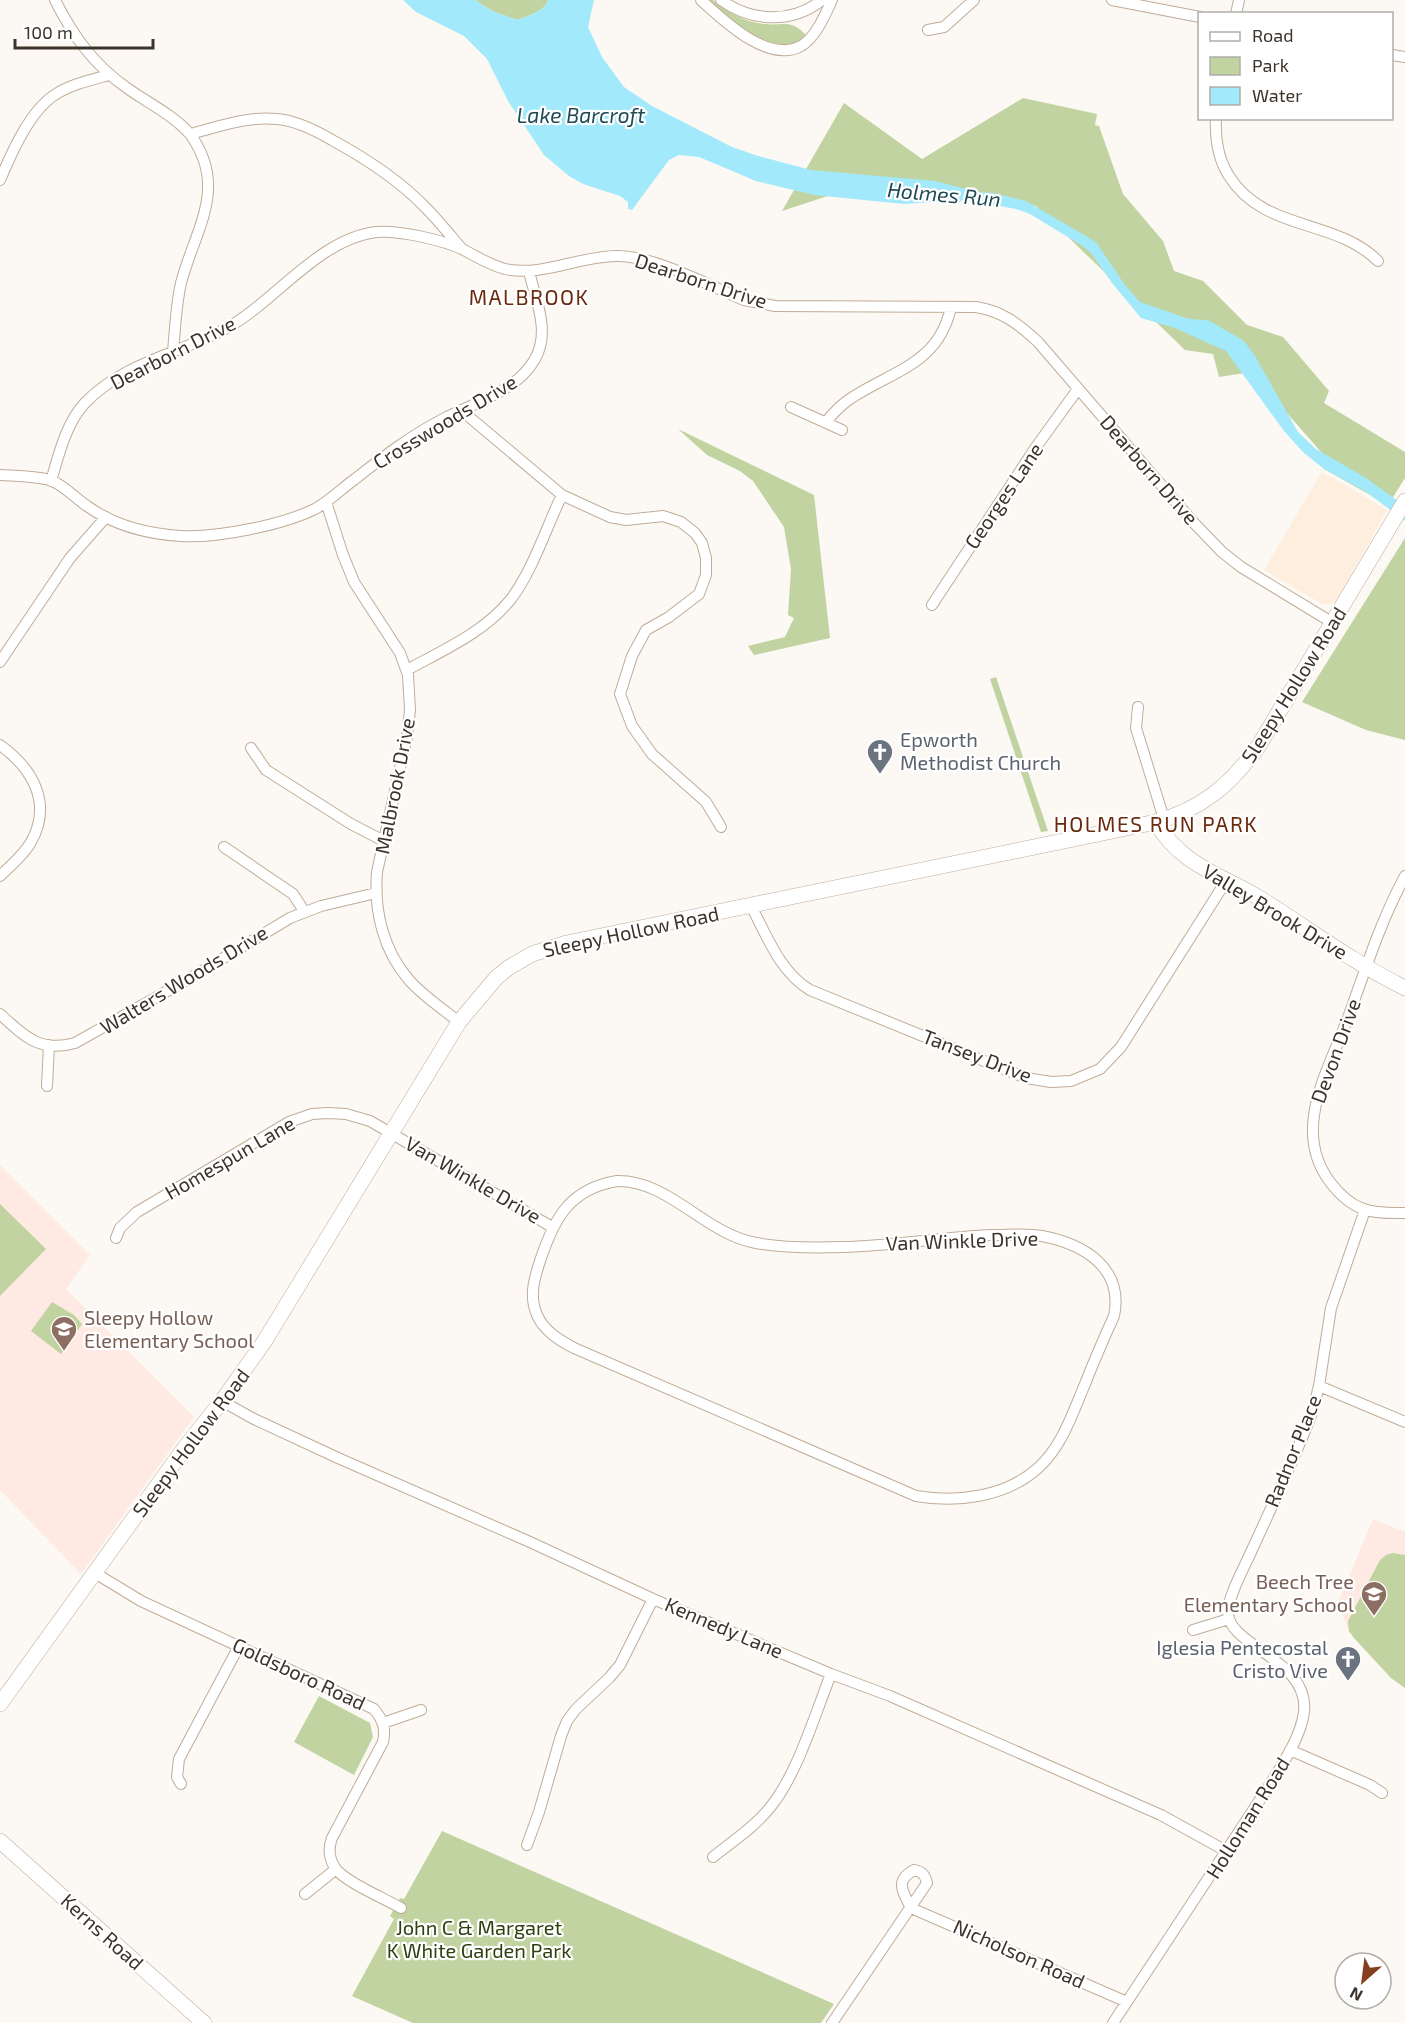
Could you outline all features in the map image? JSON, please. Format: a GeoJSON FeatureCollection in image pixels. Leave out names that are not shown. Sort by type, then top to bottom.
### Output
{"type":"FeatureCollection","features":[{"type":"Feature","properties":{"kind":"main road","name":"Sleepy Hollow Road"},"geometry":{"type":"LineString","coordinates":[[0,1704],[264,1342],[393,1134],[459,1022],[496,978],[532,954],[567,943],[801,894],[809,895],[1160,820],[1188,810],[1220,790],[1242,769],[1258,747],[1405,501]]}},
{"type":"Feature","properties":{"kind":"main road","name":"Valley Brook Drive"},"geometry":{"type":"LineString","coordinates":[[1160,820],[1162,834],[1176,849],[1200,867],[1262,900],[1366,968],[1405,988]]}},
{"type":"Feature","properties":{"kind":"main road","name":"Kerns Road"},"geometry":{"type":"LineString","coordinates":[[0,1841],[204,2023]]}},
{"type":"Feature","properties":{"kind":"street"},"geometry":{"type":"LineString","coordinates":[[55,0],[73,34],[87,53],[109,75],[170,116],[190,134],[202,153],[208,193],[202,227],[182,280],[173,352]]}},
{"type":"Feature","properties":{"kind":"street"},"geometry":{"type":"LineString","coordinates":[[701,0],[749,40],[784,50],[801,46],[813,34],[832,0]]}},
{"type":"Feature","properties":{"kind":"street"},"geometry":{"type":"LineString","coordinates":[[725,3],[755,16],[779,17],[808,9],[822,0]]}},
{"type":"Feature","properties":{"kind":"street"},"geometry":{"type":"LineString","coordinates":[[928,30],[944,27],[974,0]]}},
{"type":"Feature","properties":{"kind":"street"},"geometry":{"type":"LineString","coordinates":[[1112,0],[1198,17]]}},
{"type":"Feature","properties":{"kind":"street"},"geometry":{"type":"LineString","coordinates":[[0,180],[12,153],[43,105],[67,87],[109,75]]}},
{"type":"Feature","properties":{"kind":"street"},"geometry":{"type":"LineString","coordinates":[[190,134],[252,119],[275,118],[298,124],[357,154],[387,174],[426,207],[462,249]]}},
{"type":"Feature","properties":{"kind":"street"},"geometry":{"type":"LineString","coordinates":[[1216,120],[1217,145],[1221,159],[1231,179],[1244,195],[1255,204],[1278,216],[1361,246],[1378,261]]}},
{"type":"Feature","properties":{"kind":"street","name":"Dearborn Drive"},"geometry":{"type":"LineString","coordinates":[[51,481],[64,439],[76,414],[84,404],[121,375],[226,329],[262,304],[309,264],[335,248],[366,234],[378,232],[400,234],[435,241],[462,249],[505,269],[529,271],[599,257],[635,258],[652,262],[759,304],[986,308],[1010,318],[1038,342],[1194,523],[1222,552],[1241,567],[1333,623]]}},
{"type":"Feature","properties":{"kind":"street","name":"Crosswoods Drive"},"geometry":{"type":"LineString","coordinates":[[0,475],[51,481],[106,517],[141,531],[181,536],[205,536],[269,524],[303,514],[326,502],[408,440],[434,424],[503,390],[526,372],[541,348],[542,324],[529,271]]}},
{"type":"Feature","properties":{"kind":"street"},"geometry":{"type":"LineString","coordinates":[[826,422],[837,409],[853,397],[912,366],[923,356],[943,332],[951,307]]}},
{"type":"Feature","properties":{"kind":"street","name":"Georges Lane"},"geometry":{"type":"LineString","coordinates":[[932,605],[1078,389]]}},
{"type":"Feature","properties":{"kind":"street"},"geometry":{"type":"LineString","coordinates":[[790,407],[843,430]]}},
{"type":"Feature","properties":{"kind":"street"},"geometry":{"type":"LineString","coordinates":[[461,410],[562,495],[610,517],[626,520],[663,516],[681,522],[695,533],[702,543],[706,558],[706,575],[699,594],[669,617],[646,630],[632,656],[620,694],[632,726],[652,754],[706,802],[721,827]]}},
{"type":"Feature","properties":{"kind":"street"},"geometry":{"type":"LineString","coordinates":[[407,670],[486,624],[511,599],[525,577],[562,495]]}},
{"type":"Feature","properties":{"kind":"street","name":"Malbrook Drive"},"geometry":{"type":"LineString","coordinates":[[326,502],[354,582],[400,653],[407,670],[410,710],[408,737],[377,872],[376,893],[381,928],[400,968],[418,989],[459,1022]]}},
{"type":"Feature","properties":{"kind":"street"},"geometry":{"type":"LineString","coordinates":[[0,662],[70,558],[106,517]]}},
{"type":"Feature","properties":{"kind":"street","name":"Valley Brook Drive"},"geometry":{"type":"LineString","coordinates":[[1138,707],[1136,728],[1160,820]]}},
{"type":"Feature","properties":{"kind":"street"},"geometry":{"type":"LineString","coordinates":[[0,745],[18,760],[33,779],[40,808],[32,842],[0,876]]}},
{"type":"Feature","properties":{"kind":"street"},"geometry":{"type":"LineString","coordinates":[[251,748],[266,770],[351,824],[384,841]]}},
{"type":"Feature","properties":{"kind":"street"},"geometry":{"type":"LineString","coordinates":[[224,847],[293,894],[304,911]]}},
{"type":"Feature","properties":{"kind":"street","name":"Devon Drive"},"geometry":{"type":"LineString","coordinates":[[1405,876],[1393,897],[1319,1092],[1311,1126],[1315,1152],[1327,1178],[1349,1203],[1375,1213],[1405,1214]]}},
{"type":"Feature","properties":{"kind":"street","name":"Tansey Drive"},"geometry":{"type":"LineString","coordinates":[[751,906],[780,961],[790,974],[810,990],[1017,1076],[1063,1082],[1100,1069],[1121,1047],[1226,881]]}},
{"type":"Feature","properties":{"kind":"street","name":"Walters Woods Drive"},"geometry":{"type":"LineString","coordinates":[[49,1045],[67,1045],[83,1039],[304,911],[376,893]]}},
{"type":"Feature","properties":{"kind":"street"},"geometry":{"type":"LineString","coordinates":[[0,1014],[31,1040],[49,1045],[47,1086]]}},
{"type":"Feature","properties":{"kind":"street","name":"Homespun Lane"},"geometry":{"type":"LineString","coordinates":[[116,1238],[120,1228],[137,1212],[289,1122],[312,1114],[346,1114],[370,1121],[393,1134]]}},
{"type":"Feature","properties":{"kind":"street","name":"Van Winkle Drive"},"geometry":{"type":"LineString","coordinates":[[393,1134],[552,1227]]}},
{"type":"Feature","properties":{"kind":"street","name":"Van Winkle Drive"},"geometry":{"type":"LineString","coordinates":[[626,1180],[654,1189],[722,1231],[756,1243],[842,1247],[978,1236],[1041,1235],[1078,1247],[1103,1265],[1114,1283],[1117,1305],[1070,1419],[1058,1443],[1039,1468],[998,1491],[959,1498],[933,1499],[904,1492],[574,1348],[552,1334],[537,1315],[532,1294],[537,1270],[552,1227],[566,1208],[593,1187],[626,1180]]}},
{"type":"Feature","properties":{"kind":"street","name":"Radnor Place"},"geometry":{"type":"LineString","coordinates":[[1229,1619],[1230,1603],[1304,1434],[1319,1386],[1331,1308],[1365,1210]]}},
{"type":"Feature","properties":{"kind":"street"},"geometry":{"type":"LineString","coordinates":[[1319,1386],[1405,1422]]}},
{"type":"Feature","properties":{"kind":"street","name":"Kennedy Lane"},"geometry":{"type":"LineString","coordinates":[[222,1401],[252,1418],[338,1458],[653,1599],[831,1674],[890,1696],[1092,1785],[1181,1826],[1228,1852]]}},
{"type":"Feature","properties":{"kind":"street","name":"Goldsboro Road"},"geometry":{"type":"LineString","coordinates":[[94,1573],[141,1601],[374,1709],[385,1730],[383,1742],[330,1844],[331,1860],[336,1869]]}},
{"type":"Feature","properties":{"kind":"street"},"geometry":{"type":"LineString","coordinates":[[527,1845],[567,1721],[620,1665],[653,1599]]}},
{"type":"Feature","properties":{"kind":"street"},"geometry":{"type":"LineString","coordinates":[[1193,1630],[1229,1619]]}},
{"type":"Feature","properties":{"kind":"street","name":"Holloman Road"},"geometry":{"type":"LineString","coordinates":[[1113,2023],[1228,1852],[1290,1750],[1303,1716],[1302,1691],[1289,1672],[1236,1631],[1229,1619]]}},
{"type":"Feature","properties":{"kind":"street"},"geometry":{"type":"LineString","coordinates":[[181,1784],[177,1777],[179,1759],[239,1646]]}},
{"type":"Feature","properties":{"kind":"street"},"geometry":{"type":"LineString","coordinates":[[713,1857],[759,1820],[779,1796],[795,1764],[831,1674]]}},
{"type":"Feature","properties":{"kind":"street"},"geometry":{"type":"LineString","coordinates":[[383,1723],[421,1710]]}},
{"type":"Feature","properties":{"kind":"street"},"geometry":{"type":"LineString","coordinates":[[1290,1750],[1370,1785],[1382,1793]]}},
{"type":"Feature","properties":{"kind":"street"},"geometry":{"type":"LineString","coordinates":[[305,1894],[336,1869],[342,1875],[401,1908]]}},
{"type":"Feature","properties":{"kind":"street","name":"Nicholson Road"},"geometry":{"type":"LineString","coordinates":[[832,2023],[911,1908],[1127,2002]]}},
{"type":"Feature","properties":{"kind":"shaded area"},"geometry":{"type":"Polygon","coordinates":[[[1322,472],[1387,510],[1340,594],[1329,605],[1322,604],[1264,570],[1322,472]]]}},
{"type":"Feature","properties":{"kind":"shaded area","name":"Sleepy Hollow Elementary School"},"geometry":{"type":"Polygon","coordinates":[[[0,1165],[90,1255],[66,1289],[194,1417],[81,1574],[0,1490],[0,1165]]]}},
{"type":"Feature","properties":{"kind":"shaded area","name":"Beech Tree Elementary School"},"geometry":{"type":"Polygon","coordinates":[[[1373,1519],[1405,1532],[1405,1688],[1391,1678],[1354,1638],[1338,1603],[1373,1519]]]}},
{"type":"Feature","properties":{"kind":"green space"},"geometry":{"type":"Polygon","coordinates":[[[475,0],[548,0],[539,11],[517,20],[492,11],[475,0]]]}},
{"type":"Feature","properties":{"kind":"green space"},"geometry":{"type":"Polygon","coordinates":[[[707,0],[713,0],[731,13],[750,21],[795,26],[805,34],[805,37],[797,45],[774,45],[749,34],[707,0]]]}},
{"type":"Feature","properties":{"kind":"green space"},"geometry":{"type":"Polygon","coordinates":[[[1023,98],[1097,114],[1095,125],[1099,126],[1123,194],[1163,241],[1174,271],[1203,281],[1247,325],[1283,337],[1329,391],[1324,403],[1405,452],[1405,478],[1388,505],[1324,469],[1329,461],[1251,372],[1219,377],[1213,354],[1185,350],[1036,206],[843,191],[782,211],[844,103],[922,159],[1023,98]]]}},
{"type":"Feature","properties":{"kind":"green space"},"geometry":{"type":"Polygon","coordinates":[[[678,429],[814,495],[830,638],[754,655],[748,646],[785,637],[794,618],[788,615],[791,569],[784,527],[753,481],[740,471],[707,455],[678,429]]]}},
{"type":"Feature","properties":{"kind":"green space"},"geometry":{"type":"Polygon","coordinates":[[[1405,538],[1405,740],[1366,730],[1302,702],[1405,538]]]}},
{"type":"Feature","properties":{"kind":"green space"},"geometry":{"type":"Polygon","coordinates":[[[996,677],[1048,831],[1041,832],[990,679],[996,677]]]}},
{"type":"Feature","properties":{"kind":"green space"},"geometry":{"type":"Polygon","coordinates":[[[0,1204],[46,1249],[0,1296],[0,1204]]]}},
{"type":"Feature","properties":{"kind":"green space"},"geometry":{"type":"Polygon","coordinates":[[[52,1302],[74,1315],[82,1324],[61,1354],[31,1331],[52,1302]]]}},
{"type":"Feature","properties":{"kind":"green space","name":"Beech Tree Elementary School"},"geometry":{"type":"Polygon","coordinates":[[[1393,1553],[1405,1555],[1405,1688],[1391,1678],[1354,1638],[1349,1631],[1348,1621],[1380,1560],[1393,1553]]]}},
{"type":"Feature","properties":{"kind":"green space"},"geometry":{"type":"Polygon","coordinates":[[[319,1696],[370,1723],[373,1737],[354,1775],[294,1742],[319,1696]]]}},
{"type":"Feature","properties":{"kind":"green space","name":"John C & Margaret K White Garden Park"},"geometry":{"type":"Polygon","coordinates":[[[442,1831],[834,2004],[821,2023],[413,2023],[352,1996],[394,1919],[390,1916],[400,1898],[404,1899],[442,1831]]]}},
{"type":"Feature","properties":{"kind":"water","name":"Lake Barcroft"},"geometry":{"type":"Polygon","coordinates":[[[403,0],[475,0],[492,11],[517,20],[539,11],[548,0],[594,0],[588,27],[602,57],[624,87],[652,106],[732,147],[811,170],[935,181],[1026,201],[1096,242],[1125,285],[1140,302],[1189,319],[1208,320],[1244,341],[1255,356],[1298,432],[1316,449],[1366,478],[1405,506],[1405,521],[1365,491],[1324,469],[1303,452],[1284,431],[1226,351],[1175,328],[1141,318],[1091,253],[1030,214],[1016,209],[963,199],[959,203],[904,204],[814,195],[756,181],[699,157],[679,155],[669,160],[632,210],[628,209],[628,202],[620,196],[583,184],[569,176],[544,155],[508,101],[487,59],[464,36],[416,12],[403,0]]]}},
{"type":"Feature","properties":{"kind":"place","name":"Epworth Methodist Church"},"geometry":{"type":"Point","coordinates":[880,775]}},
{"type":"Feature","properties":{"kind":"place","name":"Sleepy Hollow Elementary School"},"geometry":{"type":"Point","coordinates":[64,1352]}},
{"type":"Feature","properties":{"kind":"place","name":"Beech Tree Elementary School"},"geometry":{"type":"Point","coordinates":[1374,1617]}},
{"type":"Feature","properties":{"kind":"place","name":"Iglesia Pentecostal Cristo Vive"},"geometry":{"type":"Point","coordinates":[1348,1682]}},
{"type":"Feature","properties":{"kind":"district","name":"MALBROOK"},"geometry":{"type":"Point","coordinates":[529,298]}},
{"type":"Feature","properties":{"kind":"district","name":"HOLMES RUN PARK"},"geometry":{"type":"Point","coordinates":[1156,825]}},
{"type":"Feature","properties":{"kind":"water label","name":"Holmes Run"},"geometry":{"type":"Point","coordinates":[944,195]}}]}
